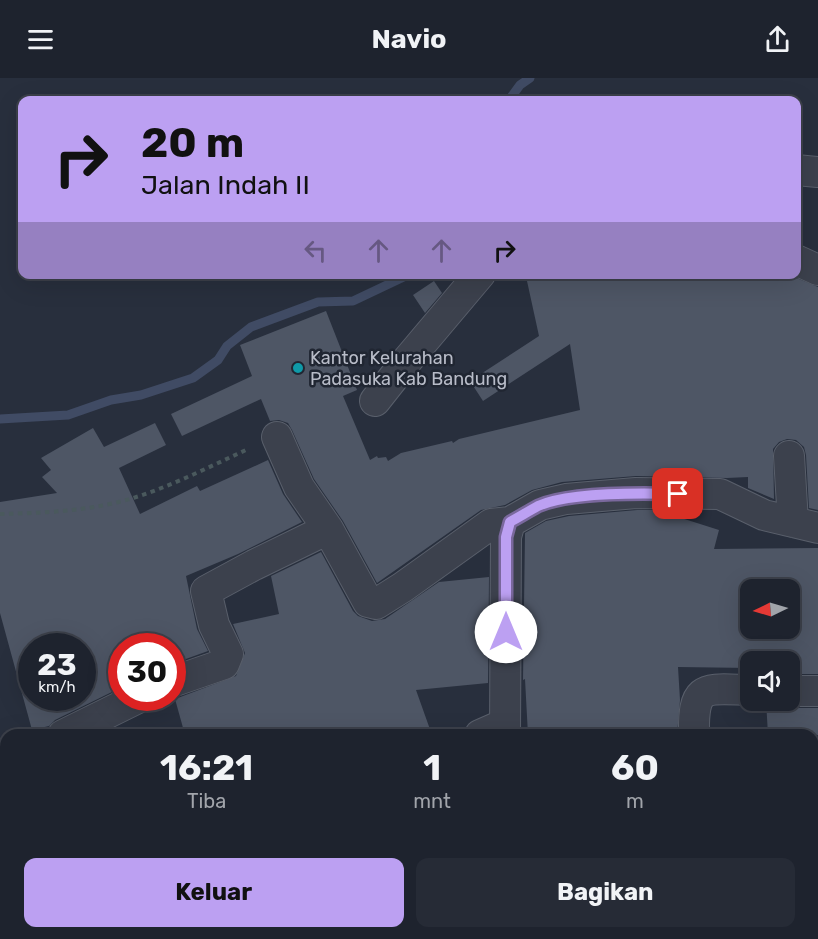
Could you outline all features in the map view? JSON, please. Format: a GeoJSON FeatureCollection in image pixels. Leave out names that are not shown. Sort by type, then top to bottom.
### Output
{"type":"FeatureCollection","features":[{"type":"Feature","properties":{"kind":"street"},"geometry":{"type":"LineString","coordinates":[[801,170],[818,172]]}},
{"type":"Feature","properties":{"kind":"street"},"geometry":{"type":"LineString","coordinates":[[801,262],[818,270]]}},
{"type":"Feature","properties":{"kind":"street"},"geometry":{"type":"LineString","coordinates":[[375,401],[476,279]]}},
{"type":"Feature","properties":{"kind":"street"},"geometry":{"type":"LineString","coordinates":[[277,437],[299,487],[328,529],[368,602],[376,604],[491,524],[510,522],[540,505],[566,500],[636,493],[720,494],[764,515],[805,525],[789,456]]}},
{"type":"Feature","properties":{"kind":"street"},"geometry":{"type":"LineString","coordinates":[[496,729],[506,537],[510,522]]}},
{"type":"Feature","properties":{"kind":"street"},"geometry":{"type":"LineString","coordinates":[[186,677],[224,664],[228,654],[214,625],[206,591],[328,529]]}},
{"type":"Feature","properties":{"kind":"street"},"geometry":{"type":"LineString","coordinates":[[694,729],[693,707],[701,695],[713,689],[740,690]]}},
{"type":"Feature","properties":{"kind":"street"},"geometry":{"type":"LineString","coordinates":[[800,691],[818,691]]}},
{"type":"Feature","properties":{"kind":"street"},"geometry":{"type":"LineString","coordinates":[[75,729],[112,711]]}},
{"type":"Feature","properties":{"kind":"path"},"geometry":{"type":"LineString","coordinates":[[0,514],[52,512],[132,498],[277,437]]}},
{"type":"Feature","properties":{"kind":"building"},"geometry":{"type":"Polygon","coordinates":[[[535,279],[799,279],[818,287],[818,510],[809,508],[804,447],[796,440],[787,439],[779,442],[773,449],[774,499],[748,488],[748,477],[636,476],[562,482],[532,490],[505,505],[481,510],[377,583],[343,521],[314,479],[288,423],[279,420],[270,421],[261,399],[182,436],[171,414],[252,376],[240,345],[326,311],[357,390],[343,396],[370,460],[377,456],[378,458],[386,457],[388,461],[401,453],[452,441],[453,443],[459,439],[580,410],[570,344],[483,401],[470,381],[539,336],[527,281],[535,279]]]}},
{"type":"Feature","properties":{"kind":"building"},"geometry":{"type":"Polygon","coordinates":[[[434,281],[442,293],[425,313],[413,295],[434,281]]]}},
{"type":"Feature","properties":{"kind":"building"},"geometry":{"type":"Polygon","coordinates":[[[155,423],[166,445],[119,468],[140,514],[197,486],[200,491],[268,460],[283,494],[302,522],[238,554],[186,576],[197,629],[208,651],[186,659],[186,633],[108,633],[108,694],[96,700],[96,633],[18,633],[18,679],[0,613],[0,502],[57,493],[42,477],[51,470],[41,458],[93,428],[104,447],[155,423]]]}},
{"type":"Feature","properties":{"kind":"building"},"geometry":{"type":"Polygon","coordinates":[[[656,510],[719,530],[714,549],[818,548],[818,674],[800,674],[800,651],[740,651],[740,668],[678,667],[680,700],[678,729],[528,729],[525,679],[523,680],[525,533],[546,521],[569,516],[656,510]]]}},
{"type":"Feature","properties":{"kind":"building"},"geometry":{"type":"Polygon","coordinates":[[[321,552],[353,611],[358,616],[372,621],[385,619],[439,582],[489,577],[488,683],[416,690],[430,729],[183,729],[178,711],[186,711],[186,695],[236,676],[245,653],[233,624],[279,614],[271,576],[321,552]]]}},
{"type":"Feature","properties":{"kind":"building"},"geometry":{"type":"Polygon","coordinates":[[[800,708],[818,708],[818,729],[768,729],[767,711],[800,711],[800,708]]]}},
{"type":"Feature","properties":{"kind":"building"},"geometry":{"type":"Polygon","coordinates":[[[27,711],[73,711],[55,720],[49,726],[32,729],[27,711]]]}},
{"type":"Feature","properties":{"kind":"waterway"},"geometry":{"type":"LineString","coordinates":[[512,96],[520,85],[530,78]]}},
{"type":"Feature","properties":{"kind":"waterway"},"geometry":{"type":"LineString","coordinates":[[0,419],[68,415],[111,400],[141,395],[193,378],[218,360],[227,346],[251,327],[318,302],[353,301],[399,279]]}},
{"type":"Feature","properties":{"kind":"place","name":"Kantor Kelurahan Padasuka Kab Bandung"},"geometry":{"type":"Point","coordinates":[298,368]}},
{"type":"Feature","properties":{"kind":"route"},"geometry":{"type":"LineString","coordinates":[[506,632],[506,537],[510,522],[540,505],[566,500],[636,493],[678,494]]}}]}
